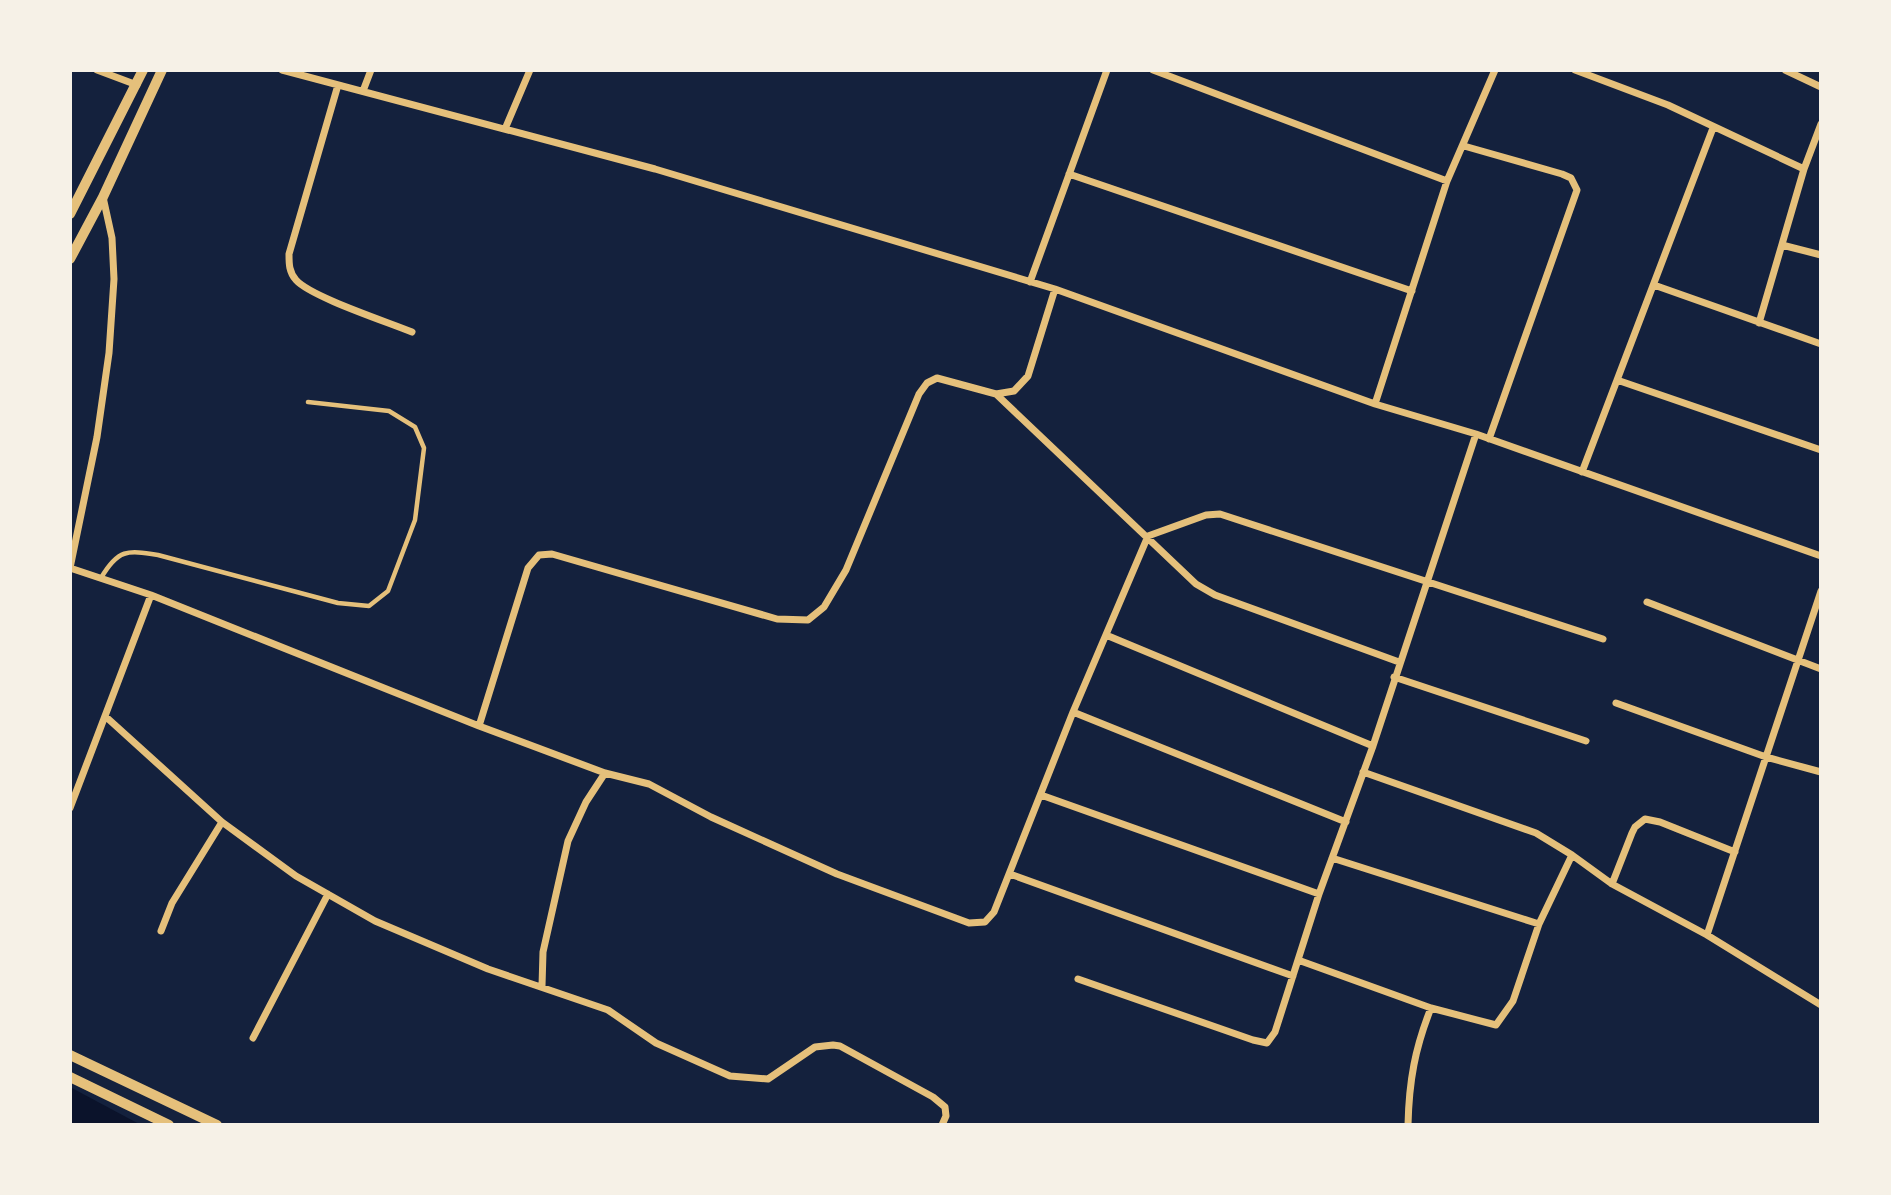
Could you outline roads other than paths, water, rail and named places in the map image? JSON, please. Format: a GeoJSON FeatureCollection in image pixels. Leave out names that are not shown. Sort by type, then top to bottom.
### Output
{"type":"FeatureCollection","features":[{"type":"Feature","properties":{"kind":"street"},"geometry":{"type":"LineString","coordinates":[[97,70],[137,85]]}},
{"type":"Feature","properties":{"kind":"street"},"geometry":{"type":"LineString","coordinates":[[70,214],[143,70]]}},
{"type":"Feature","properties":{"kind":"street"},"geometry":{"type":"LineString","coordinates":[[70,259],[103,197],[162,70]]}},
{"type":"Feature","properties":{"kind":"street"},"geometry":{"type":"LineString","coordinates":[[282,70],[654,169],[1055,289],[1375,404],[1476,434],[1821,555]]}},
{"type":"Feature","properties":{"kind":"street"},"geometry":{"type":"LineString","coordinates":[[363,91],[371,70]]}},
{"type":"Feature","properties":{"kind":"street"},"geometry":{"type":"LineString","coordinates":[[505,129],[530,70]]}},
{"type":"Feature","properties":{"kind":"street"},"geometry":{"type":"LineString","coordinates":[[1030,282],[1107,70]]}},
{"type":"Feature","properties":{"kind":"street"},"geometry":{"type":"LineString","coordinates":[[1153,70],[1447,181]]}},
{"type":"Feature","properties":{"kind":"street"},"geometry":{"type":"LineString","coordinates":[[1375,404],[1447,181],[1495,70]]}},
{"type":"Feature","properties":{"kind":"street"},"geometry":{"type":"LineString","coordinates":[[1575,70],[1668,105],[1804,169]]}},
{"type":"Feature","properties":{"kind":"street"},"geometry":{"type":"LineString","coordinates":[[1786,70],[1821,87]]}},
{"type":"Feature","properties":{"kind":"street"},"geometry":{"type":"LineString","coordinates":[[338,85],[289,254],[290,270],[297,281],[314,292],[412,332]]}},
{"type":"Feature","properties":{"kind":"street"},"geometry":{"type":"LineString","coordinates":[[1759,323],[1804,169],[1821,124]]}},
{"type":"Feature","properties":{"kind":"street"},"geometry":{"type":"LineString","coordinates":[[1582,472],[1713,128]]}},
{"type":"Feature","properties":{"kind":"street"},"geometry":{"type":"LineString","coordinates":[[1464,146],[1562,174],[1571,178],[1577,190],[1489,439]]}},
{"type":"Feature","properties":{"kind":"street"},"geometry":{"type":"LineString","coordinates":[[1069,174],[1412,291]]}},
{"type":"Feature","properties":{"kind":"street"},"geometry":{"type":"LineString","coordinates":[[103,197],[112,238],[114,279],[109,353],[97,437],[70,568],[151,595],[479,726],[605,773],[649,784],[711,817],[837,874],[970,923],[985,922],[994,912],[1073,712],[1148,536],[1206,515],[1220,514],[1603,639]]}},
{"type":"Feature","properties":{"kind":"street"},"geometry":{"type":"LineString","coordinates":[[1782,245],[1821,255]]}},
{"type":"Feature","properties":{"kind":"street"},"geometry":{"type":"LineString","coordinates":[[1654,285],[1821,344]]}},
{"type":"Feature","properties":{"kind":"street"},"geometry":{"type":"LineString","coordinates":[[479,726],[528,568],[539,555],[552,554],[777,619],[808,620],[824,607],[846,570],[919,394],[927,383],[937,378],[996,394],[1014,391],[1028,376],[1055,289]]}},
{"type":"Feature","properties":{"kind":"street"},"geometry":{"type":"LineString","coordinates":[[1617,380],[1821,450]]}},
{"type":"Feature","properties":{"kind":"street"},"geometry":{"type":"LineString","coordinates":[[996,394],[1196,583],[1215,595],[1399,662]]}},
{"type":"Feature","properties":{"kind":"street"},"geometry":{"type":"LineString","coordinates":[[1078,979],[1267,1043],[1275,1032],[1319,894],[1373,746],[1476,434]]}},
{"type":"Feature","properties":{"kind":"street"},"geometry":{"type":"LineString","coordinates":[[1707,935],[1821,591]]}},
{"type":"Feature","properties":{"kind":"street"},"geometry":{"type":"LineString","coordinates":[[70,808],[151,595]]}},
{"type":"Feature","properties":{"kind":"street"},"geometry":{"type":"LineString","coordinates":[[1647,602],[1821,669]]}},
{"type":"Feature","properties":{"kind":"street"},"geometry":{"type":"LineString","coordinates":[[1106,635],[1373,746]]}},
{"type":"Feature","properties":{"kind":"street"},"geometry":{"type":"LineString","coordinates":[[1395,677],[1586,741]]}},
{"type":"Feature","properties":{"kind":"street"},"geometry":{"type":"LineString","coordinates":[[1616,703],[1766,757],[1821,772]]}},
{"type":"Feature","properties":{"kind":"street"},"geometry":{"type":"LineString","coordinates":[[1073,712],[1346,821]]}},
{"type":"Feature","properties":{"kind":"street"},"geometry":{"type":"LineString","coordinates":[[105,716],[222,822],[296,876],[375,921],[488,969],[608,1010],[656,1043],[730,1076],[768,1079],[815,1047],[840,1046],[933,1097],[945,1107],[946,1116],[942,1125]]}},
{"type":"Feature","properties":{"kind":"street"},"geometry":{"type":"LineString","coordinates":[[1363,772],[1536,833],[1612,884],[1707,935],[1821,1005]]}},
{"type":"Feature","properties":{"kind":"street"},"geometry":{"type":"LineString","coordinates":[[542,986],[543,952],[568,841],[586,802],[605,773]]}},
{"type":"Feature","properties":{"kind":"street"},"geometry":{"type":"LineString","coordinates":[[1041,795],[1319,894]]}},
{"type":"Feature","properties":{"kind":"street"},"geometry":{"type":"LineString","coordinates":[[1612,884],[1635,827],[1645,820],[1660,821],[1735,852]]}},
{"type":"Feature","properties":{"kind":"street"},"geometry":{"type":"LineString","coordinates":[[161,931],[172,903],[222,822]]}},
{"type":"Feature","properties":{"kind":"street"},"geometry":{"type":"LineString","coordinates":[[1298,960],[1432,1008],[1496,1025],[1513,1001],[1539,924],[1572,855]]}},
{"type":"Feature","properties":{"kind":"street"},"geometry":{"type":"LineString","coordinates":[[1332,858],[1539,924]]}},
{"type":"Feature","properties":{"kind":"street"},"geometry":{"type":"LineString","coordinates":[[1010,874],[1293,976]]}},
{"type":"Feature","properties":{"kind":"street"},"geometry":{"type":"LineString","coordinates":[[253,1038],[328,894]]}},
{"type":"Feature","properties":{"kind":"street"},"geometry":{"type":"LineString","coordinates":[[1408,1125],[1409,1098],[1418,1041],[1432,1008]]}},
{"type":"Feature","properties":{"kind":"street"},"geometry":{"type":"LineString","coordinates":[[70,1055],[217,1125]]}},
{"type":"Feature","properties":{"kind":"street"},"geometry":{"type":"LineString","coordinates":[[70,1077],[169,1125]]}},
{"type":"Feature","properties":{"kind":"lane"},"geometry":{"type":"LineString","coordinates":[[100,578],[110,563],[130,551],[158,555],[338,603],[369,606],[388,591],[415,520],[424,448],[415,427],[389,411],[308,402]]}},
{"type":"Feature","properties":{"kind":"water"},"geometry":{"type":"Polygon","coordinates":[[[70,1087],[141,1125],[70,1125],[70,1087]]]}}]}
